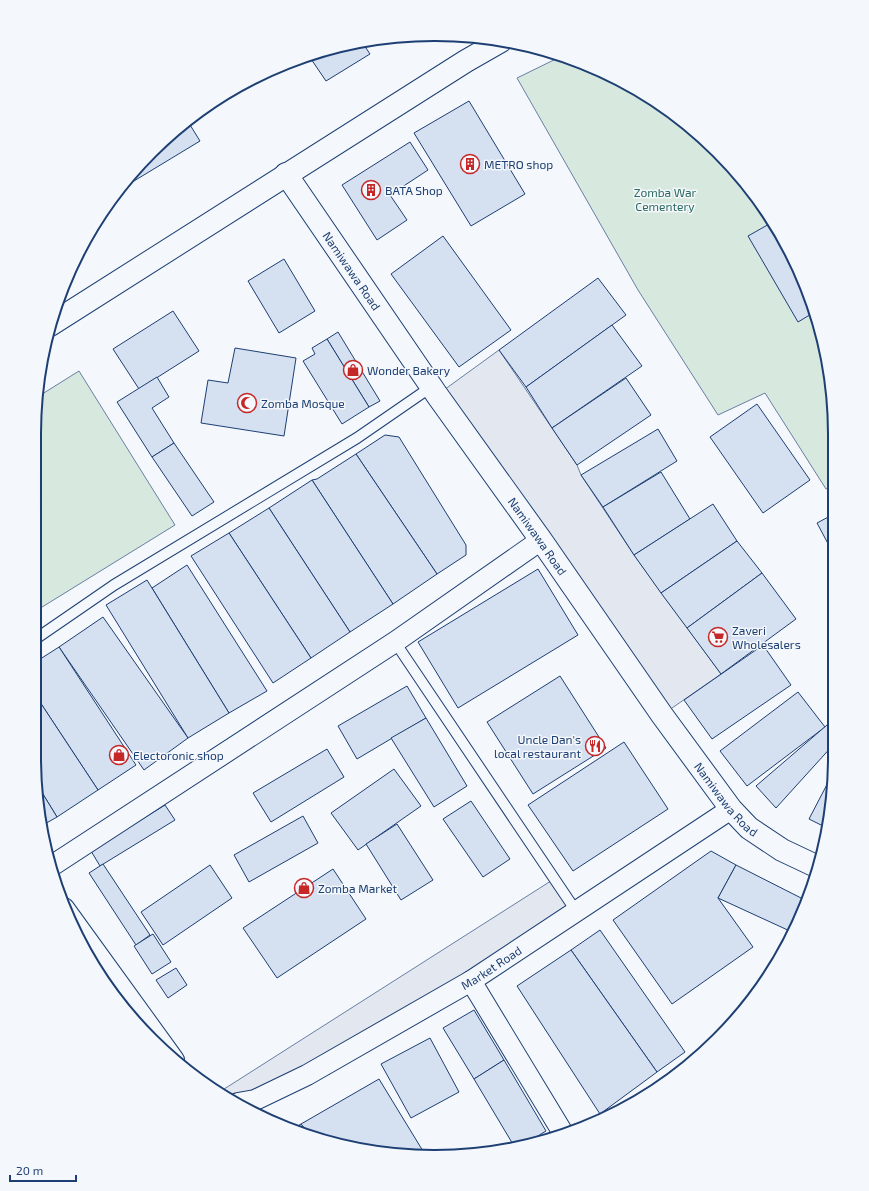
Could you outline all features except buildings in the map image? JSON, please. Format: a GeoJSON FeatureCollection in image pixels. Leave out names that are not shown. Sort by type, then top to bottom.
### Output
{"type":"FeatureCollection","features":[{"type":"Feature","properties":{"kind":"main road"},"geometry":{"type":"LineString","coordinates":[[58,320],[487,44]]}},
{"type":"Feature","properties":{"kind":"main road","name":"Namiwawa Road"},"geometry":{"type":"LineString","coordinates":[[286,174],[432,387],[541,540],[662,715],[731,809],[750,828],[782,850],[813,865]]}},
{"type":"Feature","properties":{"kind":"street"},"geometry":{"type":"LineString","coordinates":[[56,863],[395,642],[541,540]]}},
{"type":"Feature","properties":{"kind":"street","name":"Market Road"},"geometry":{"type":"LineString","coordinates":[[246,1102],[255,1100],[307,1075],[471,981],[731,809]]}},
{"type":"Feature","properties":{"kind":"street"},"geometry":{"type":"LineString","coordinates":[[86,939],[156,1034]]}},
{"type":"Feature","properties":{"kind":"street"},"geometry":{"type":"LineString","coordinates":[[471,981],[561,1129]]}},
{"type":"Feature","properties":{"kind":"lane"},"geometry":{"type":"LineString","coordinates":[[41,635],[114,585],[357,438],[432,387]]}},
{"type":"Feature","properties":{"kind":"lane"},"geometry":{"type":"LineString","coordinates":[[395,642],[576,911]]}},
{"type":"Feature","properties":{"kind":"green space","name":"Zomba War Cementery"},"geometry":{"type":"Polygon","coordinates":[[[554,60],[609,82],[653,107],[674,122],[713,156],[747,195],[762,216],[787,260],[798,284],[815,333],[825,383],[828,434],[828,488],[826,489],[765,393],[718,415],[638,290],[517,78],[554,60]]]}},
{"type":"Feature","properties":{"kind":"green space"},"geometry":{"type":"Polygon","coordinates":[[[79,371],[175,525],[41,608],[41,434],[43,393],[79,371]]]}},
{"type":"Feature","properties":{"kind":"shaded area"},"geometry":{"type":"Polygon","coordinates":[[[499,350],[577,465],[581,475],[634,555],[721,674],[662,715],[437,395],[499,350]]]}},
{"type":"Feature","properties":{"kind":"shaded area"},"geometry":{"type":"Polygon","coordinates":[[[554,879],[576,911],[260,1109],[224,1089],[554,879]]]}},
{"type":"Feature","properties":{"kind":"place","name":"METRO shop"},"geometry":{"type":"Point","coordinates":[470,164]}},
{"type":"Feature","properties":{"kind":"place","name":"BATA Shop"},"geometry":{"type":"Point","coordinates":[371,190]}},
{"type":"Feature","properties":{"kind":"place","name":"Wonder Bakery"},"geometry":{"type":"Point","coordinates":[353,370]}},
{"type":"Feature","properties":{"kind":"place","name":"Zomba Mosque"},"geometry":{"type":"Point","coordinates":[247,403]}},
{"type":"Feature","properties":{"kind":"place","name":"Zaveri Wholesalers"},"geometry":{"type":"Point","coordinates":[718,637]}},
{"type":"Feature","properties":{"kind":"place","name":"Uncle Dan's local restaurant"},"geometry":{"type":"Point","coordinates":[595,746]}},
{"type":"Feature","properties":{"kind":"place","name":"Electoronic shop"},"geometry":{"type":"Point","coordinates":[119,755]}},
{"type":"Feature","properties":{"kind":"place","name":"Zomba Market"},"geometry":{"type":"Point","coordinates":[304,888]}}]}
